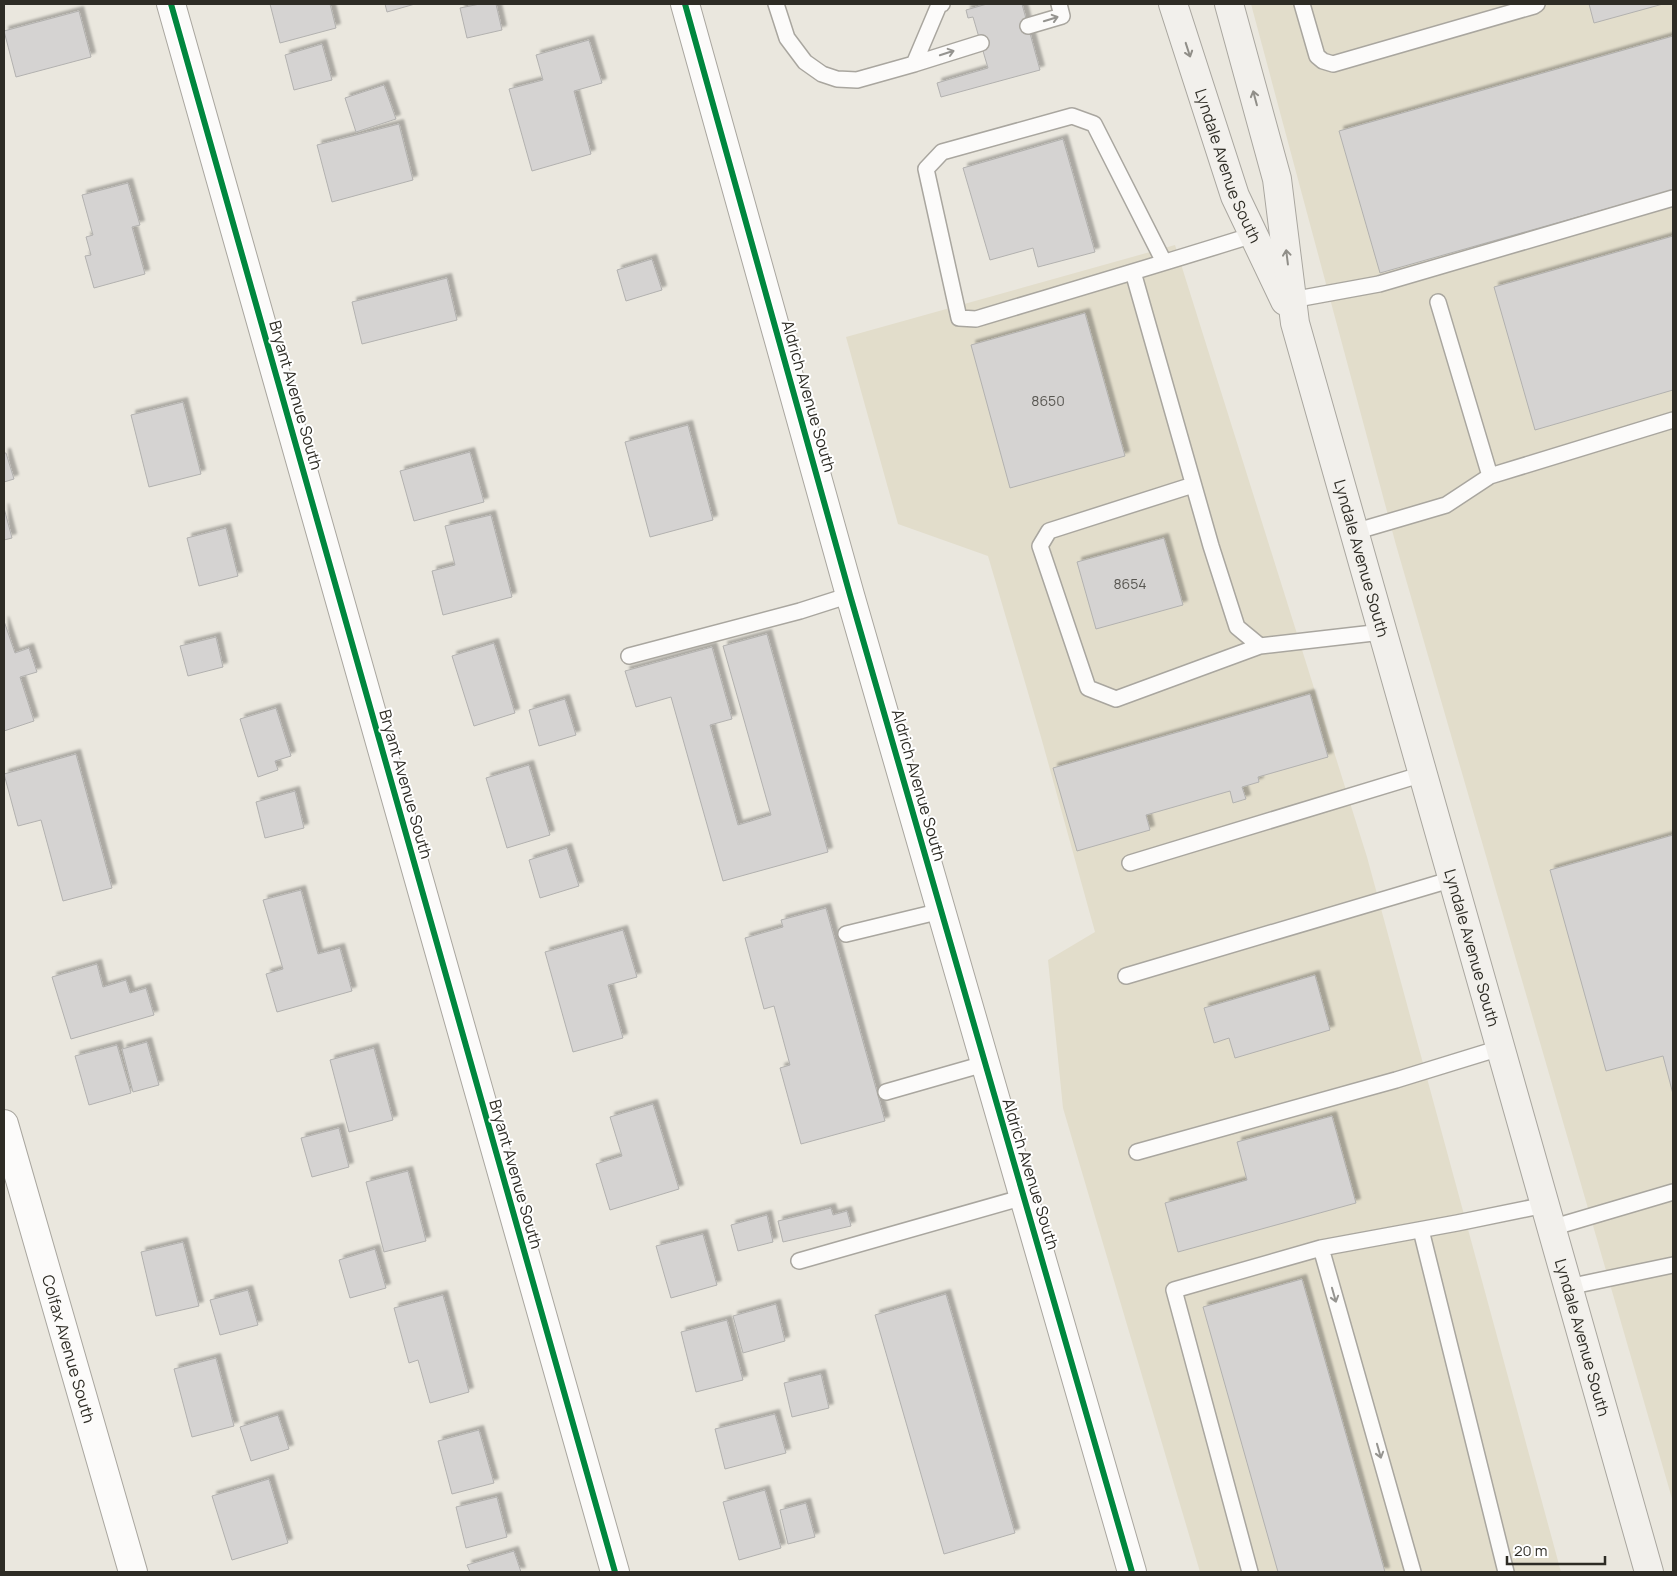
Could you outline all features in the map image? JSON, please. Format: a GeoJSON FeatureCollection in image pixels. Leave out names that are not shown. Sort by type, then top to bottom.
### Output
{"type":"FeatureCollection","features":[{"type":"Feature","properties":{"kind":"main road","name":"Lyndale Avenue South"},"geometry":{"type":"LineString","coordinates":[[1174,4],[1235,196],[1290,308]]}},
{"type":"Feature","properties":{"kind":"main road","name":"Lyndale Avenue South"},"geometry":{"type":"LineString","coordinates":[[1229,4],[1277,179],[1290,308],[1649,1572]]}},
{"type":"Feature","properties":{"kind":"street","name":"Bryant Avenue South"},"geometry":{"type":"LineString","coordinates":[[171,4],[615,1572]]}},
{"type":"Feature","properties":{"kind":"street","name":"Aldrich Avenue South"},"geometry":{"type":"LineString","coordinates":[[685,4],[850,595],[1132,1572]]}},
{"type":"Feature","properties":{"kind":"street","name":"Colfax Avenue South"},"geometry":{"type":"LineString","coordinates":[[4,1124],[133,1572]]}},
{"type":"Feature","properties":{"kind":"lane"},"geometry":{"type":"LineString","coordinates":[[776,4],[787,38],[805,62],[822,74],[837,79],[857,80],[981,43]]}},
{"type":"Feature","properties":{"kind":"lane"},"geometry":{"type":"LineString","coordinates":[[914,64],[940,4]]}},
{"type":"Feature","properties":{"kind":"lane"},"geometry":{"type":"LineString","coordinates":[[1028,26],[1062,16],[1059,4]]}},
{"type":"Feature","properties":{"kind":"lane"},"geometry":{"type":"LineString","coordinates":[[1302,4],[1317,56],[1323,61],[1333,64],[1537,4]]}},
{"type":"Feature","properties":{"kind":"lane"},"geometry":{"type":"LineString","coordinates":[[1164,262],[1094,124],[1072,116],[942,152],[926,169],[959,318],[976,320],[1253,235]]}},
{"type":"Feature","properties":{"kind":"lane"},"geometry":{"type":"LineString","coordinates":[[1290,308],[1379,284],[1673,198]]}},
{"type":"Feature","properties":{"kind":"lane"},"geometry":{"type":"LineString","coordinates":[[1133,272],[1193,485],[1237,627],[1260,646]]}},
{"type":"Feature","properties":{"kind":"lane"},"geometry":{"type":"LineString","coordinates":[[1438,302],[1490,476]]}},
{"type":"Feature","properties":{"kind":"lane"},"geometry":{"type":"LineString","coordinates":[[1354,532],[1446,505],[1490,476],[1673,420]]}},
{"type":"Feature","properties":{"kind":"lane"},"geometry":{"type":"LineString","coordinates":[[1193,485],[1049,531],[1040,546],[1088,688],[1116,699],[1260,646],[1382,632]]}},
{"type":"Feature","properties":{"kind":"lane"},"geometry":{"type":"LineString","coordinates":[[629,656],[800,611],[850,595]]}},
{"type":"Feature","properties":{"kind":"lane"},"geometry":{"type":"LineString","coordinates":[[1130,863],[1423,774]]}},
{"type":"Feature","properties":{"kind":"lane"},"geometry":{"type":"LineString","coordinates":[[1126,976],[1453,879]]}},
{"type":"Feature","properties":{"kind":"lane"},"geometry":{"type":"LineString","coordinates":[[846,934],[941,911]]}},
{"type":"Feature","properties":{"kind":"lane"},"geometry":{"type":"LineString","coordinates":[[1137,1152],[1396,1080],[1500,1048]]}},
{"type":"Feature","properties":{"kind":"lane"},"geometry":{"type":"LineString","coordinates":[[886,1092],[984,1064]]}},
{"type":"Feature","properties":{"kind":"lane"},"geometry":{"type":"LineString","coordinates":[[1250,1572],[1174,1290],[1321,1248],[1421,1230],[1548,1216],[1673,1192]]}},
{"type":"Feature","properties":{"kind":"lane"},"geometry":{"type":"LineString","coordinates":[[799,1261],[1024,1197]]}},
{"type":"Feature","properties":{"kind":"lane"},"geometry":{"type":"LineString","coordinates":[[1421,1230],[1506,1572]]}},
{"type":"Feature","properties":{"kind":"lane"},"geometry":{"type":"LineString","coordinates":[[1321,1248],[1413,1572]]}},
{"type":"Feature","properties":{"kind":"lane"},"geometry":{"type":"LineString","coordinates":[[1568,1287],[1673,1265]]}},
{"type":"Feature","properties":{"kind":"shaded area"},"geometry":{"type":"Polygon","coordinates":[[[1251,4],[1673,4],[1673,1502],[1396,545],[1251,4]]]}},
{"type":"Feature","properties":{"kind":"shaded area"},"geometry":{"type":"Polygon","coordinates":[[[1175,245],[1367,857],[1561,1572],[1200,1572],[1063,1108],[1048,960],[1095,932],[1041,737],[988,556],[898,524],[846,337],[1175,245]]]}},
{"type":"Feature","properties":{"kind":"building"},"geometry":{"type":"Polygon","coordinates":[[[270,4],[330,4],[336,28],[280,43],[270,4]]]}},
{"type":"Feature","properties":{"kind":"building"},"geometry":{"type":"Polygon","coordinates":[[[385,4],[415,4],[387,12],[385,4]]]}},
{"type":"Feature","properties":{"kind":"building"},"geometry":{"type":"Polygon","coordinates":[[[480,4],[496,4],[502,30],[467,38],[460,8],[480,4]]]}},
{"type":"Feature","properties":{"kind":"building"},"geometry":{"type":"Polygon","coordinates":[[[987,4],[1022,4],[1040,70],[941,97],[937,83],[988,68],[973,17],[968,18],[966,10],[987,4]]]}},
{"type":"Feature","properties":{"kind":"building"},"geometry":{"type":"Polygon","coordinates":[[[1589,4],[1663,4],[1594,23],[1589,4]]]}},
{"type":"Feature","properties":{"kind":"building"},"geometry":{"type":"Polygon","coordinates":[[[79,11],[91,57],[16,77],[4,31],[79,11]]]}},
{"type":"Feature","properties":{"kind":"building"},"geometry":{"type":"Polygon","coordinates":[[[1673,36],[1673,190],[1380,273],[1339,131],[1673,36]]]}},
{"type":"Feature","properties":{"kind":"building"},"geometry":{"type":"Polygon","coordinates":[[[589,40],[602,83],[574,91],[591,154],[532,171],[509,89],[543,80],[536,55],[589,40]]]}},
{"type":"Feature","properties":{"kind":"building"},"geometry":{"type":"Polygon","coordinates":[[[322,44],[332,80],[294,90],[285,55],[322,44]]]}},
{"type":"Feature","properties":{"kind":"building"},"geometry":{"type":"Polygon","coordinates":[[[384,85],[396,119],[356,132],[345,98],[384,85]]]}},
{"type":"Feature","properties":{"kind":"building"},"geometry":{"type":"Polygon","coordinates":[[[399,124],[413,180],[332,202],[317,145],[399,124]]]}},
{"type":"Feature","properties":{"kind":"building"},"geometry":{"type":"Polygon","coordinates":[[[1063,139],[1095,252],[1038,267],[1033,248],[990,260],[963,168],[1063,139]]]}},
{"type":"Feature","properties":{"kind":"building"},"geometry":{"type":"Polygon","coordinates":[[[128,183],[140,225],[132,227],[145,274],[94,288],[85,256],[91,255],[86,237],[93,235],[82,195],[128,183]]]}},
{"type":"Feature","properties":{"kind":"building"},"geometry":{"type":"Polygon","coordinates":[[[1673,236],[1673,390],[1535,430],[1494,287],[1673,236]]]}},
{"type":"Feature","properties":{"kind":"building"},"geometry":{"type":"Polygon","coordinates":[[[652,259],[662,290],[626,301],[617,270],[652,259]]]}},
{"type":"Feature","properties":{"kind":"building"},"geometry":{"type":"Polygon","coordinates":[[[447,278],[457,320],[362,344],[352,302],[447,278]]]}},
{"type":"Feature","properties":{"kind":"building"},"geometry":{"type":"Polygon","coordinates":[[[1085,313],[1125,456],[1010,488],[971,345],[1085,313]]]}},
{"type":"Feature","properties":{"kind":"building"},"geometry":{"type":"Polygon","coordinates":[[[183,402],[201,474],[149,487],[131,415],[183,402]]]}},
{"type":"Feature","properties":{"kind":"building"},"geometry":{"type":"Polygon","coordinates":[[[688,425],[713,520],[650,537],[625,442],[688,425]]]}},
{"type":"Feature","properties":{"kind":"building"},"geometry":{"type":"Polygon","coordinates":[[[470,452],[484,502],[414,521],[400,471],[470,452]]]}},
{"type":"Feature","properties":{"kind":"building"},"geometry":{"type":"Polygon","coordinates":[[[4,453],[6,453],[14,479],[4,482],[4,453]]]}},
{"type":"Feature","properties":{"kind":"building"},"geometry":{"type":"Polygon","coordinates":[[[4,508],[12,538],[4,540],[4,508]]]}},
{"type":"Feature","properties":{"kind":"building"},"geometry":{"type":"Polygon","coordinates":[[[491,515],[512,597],[443,615],[432,571],[455,565],[445,526],[491,515]]]}},
{"type":"Feature","properties":{"kind":"building"},"geometry":{"type":"Polygon","coordinates":[[[226,528],[238,576],[199,586],[187,538],[226,528]]]}},
{"type":"Feature","properties":{"kind":"building"},"geometry":{"type":"Polygon","coordinates":[[[1164,538],[1183,605],[1096,629],[1077,562],[1164,538]]]}},
{"type":"Feature","properties":{"kind":"building"},"geometry":{"type":"Polygon","coordinates":[[[4,621],[15,653],[29,648],[37,672],[20,677],[34,721],[4,731],[4,621]]]}},
{"type":"Feature","properties":{"kind":"building"},"geometry":{"type":"Polygon","coordinates":[[[767,634],[828,852],[723,881],[671,697],[636,707],[625,671],[712,647],[732,719],[710,725],[738,825],[771,815],[723,646],[767,634]]]}},
{"type":"Feature","properties":{"kind":"building"},"geometry":{"type":"Polygon","coordinates":[[[216,637],[223,667],[188,676],[180,646],[216,637]]]}},
{"type":"Feature","properties":{"kind":"building"},"geometry":{"type":"Polygon","coordinates":[[[494,643],[515,713],[474,726],[452,656],[494,643]]]}},
{"type":"Feature","properties":{"kind":"building"},"geometry":{"type":"Polygon","coordinates":[[[1310,694],[1328,757],[1258,777],[1259,782],[1242,787],[1246,799],[1233,803],[1230,791],[1146,815],[1150,830],[1077,851],[1053,768],[1310,694]]]}},
{"type":"Feature","properties":{"kind":"building"},"geometry":{"type":"Polygon","coordinates":[[[565,699],[576,735],[539,746],[529,710],[565,699]]]}},
{"type":"Feature","properties":{"kind":"building"},"geometry":{"type":"Polygon","coordinates":[[[276,708],[291,756],[275,761],[278,770],[258,777],[240,719],[276,708]]]}},
{"type":"Feature","properties":{"kind":"building"},"geometry":{"type":"Polygon","coordinates":[[[76,754],[112,888],[63,901],[41,820],[18,826],[4,774],[76,754]]]}},
{"type":"Feature","properties":{"kind":"building"},"geometry":{"type":"Polygon","coordinates":[[[529,765],[550,835],[507,848],[486,778],[529,765]]]}},
{"type":"Feature","properties":{"kind":"building"},"geometry":{"type":"Polygon","coordinates":[[[295,791],[304,828],[265,838],[256,802],[295,791]]]}},
{"type":"Feature","properties":{"kind":"building"},"geometry":{"type":"Polygon","coordinates":[[[1673,835],[1673,1094],[1663,1056],[1606,1071],[1550,870],[1673,835]]]}},
{"type":"Feature","properties":{"kind":"building"},"geometry":{"type":"Polygon","coordinates":[[[567,848],[579,886],[540,898],[529,860],[567,848]]]}},
{"type":"Feature","properties":{"kind":"building"},"geometry":{"type":"Polygon","coordinates":[[[301,890],[318,954],[340,948],[352,991],[277,1012],[266,974],[283,969],[263,900],[301,890]]]}},
{"type":"Feature","properties":{"kind":"building"},"geometry":{"type":"Polygon","coordinates":[[[826,908],[885,1121],[801,1144],[780,1068],[790,1065],[774,1006],[764,1009],[745,938],[783,927],[781,920],[826,908]]]}},
{"type":"Feature","properties":{"kind":"building"},"geometry":{"type":"Polygon","coordinates":[[[623,930],[637,977],[608,985],[623,1038],[573,1052],[545,952],[623,930]]]}},
{"type":"Feature","properties":{"kind":"building"},"geometry":{"type":"Polygon","coordinates":[[[97,964],[103,987],[126,980],[130,993],[146,988],[154,1015],[71,1039],[52,977],[97,964]]]}},
{"type":"Feature","properties":{"kind":"building"},"geometry":{"type":"Polygon","coordinates":[[[1315,975],[1330,1030],[1235,1058],[1229,1038],[1214,1043],[1204,1008],[1315,975]]]}},
{"type":"Feature","properties":{"kind":"building"},"geometry":{"type":"Polygon","coordinates":[[[147,1042],[159,1085],[133,1092],[122,1049],[147,1042]]]}},
{"type":"Feature","properties":{"kind":"building"},"geometry":{"type":"Polygon","coordinates":[[[117,1045],[131,1093],[89,1105],[75,1056],[117,1045]]]}},
{"type":"Feature","properties":{"kind":"building"},"geometry":{"type":"Polygon","coordinates":[[[374,1048],[393,1120],[349,1132],[330,1060],[374,1048]]]}},
{"type":"Feature","properties":{"kind":"building"},"geometry":{"type":"Polygon","coordinates":[[[653,1104],[679,1189],[610,1210],[596,1164],[622,1156],[610,1117],[653,1104]]]}},
{"type":"Feature","properties":{"kind":"building"},"geometry":{"type":"Polygon","coordinates":[[[1332,1116],[1356,1203],[1178,1252],[1165,1203],[1247,1180],[1237,1142],[1332,1116]]]}},
{"type":"Feature","properties":{"kind":"building"},"geometry":{"type":"Polygon","coordinates":[[[339,1128],[349,1167],[312,1177],[301,1138],[339,1128]]]}},
{"type":"Feature","properties":{"kind":"building"},"geometry":{"type":"Polygon","coordinates":[[[408,1171],[426,1241],[384,1252],[366,1182],[408,1171]]]}},
{"type":"Feature","properties":{"kind":"building"},"geometry":{"type":"Polygon","coordinates":[[[831,1208],[833,1215],[847,1211],[851,1226],[783,1242],[778,1221],[831,1208]]]}},
{"type":"Feature","properties":{"kind":"building"},"geometry":{"type":"Polygon","coordinates":[[[767,1215],[773,1242],[738,1251],[731,1225],[767,1215]]]}},
{"type":"Feature","properties":{"kind":"building"},"geometry":{"type":"Polygon","coordinates":[[[703,1234],[717,1285],[671,1298],[656,1246],[703,1234]]]}},
{"type":"Feature","properties":{"kind":"building"},"geometry":{"type":"Polygon","coordinates":[[[183,1242],[199,1306],[156,1316],[141,1252],[183,1242]]]}},
{"type":"Feature","properties":{"kind":"building"},"geometry":{"type":"Polygon","coordinates":[[[375,1249],[386,1288],[350,1298],[339,1260],[375,1249]]]}},
{"type":"Feature","properties":{"kind":"building"},"geometry":{"type":"Polygon","coordinates":[[[1302,1279],[1385,1572],[1278,1572],[1203,1307],[1302,1279]]]}},
{"type":"Feature","properties":{"kind":"building"},"geometry":{"type":"Polygon","coordinates":[[[248,1290],[258,1325],[220,1335],[210,1300],[248,1290]]]}},
{"type":"Feature","properties":{"kind":"building"},"geometry":{"type":"Polygon","coordinates":[[[946,1294],[1015,1533],[944,1554],[875,1315],[946,1294]]]}},
{"type":"Feature","properties":{"kind":"building"},"geometry":{"type":"Polygon","coordinates":[[[443,1295],[469,1392],[430,1403],[418,1360],[409,1363],[394,1308],[443,1295]]]}},
{"type":"Feature","properties":{"kind":"building"},"geometry":{"type":"Polygon","coordinates":[[[776,1304],[785,1341],[743,1353],[733,1316],[776,1304]]]}},
{"type":"Feature","properties":{"kind":"building"},"geometry":{"type":"Polygon","coordinates":[[[727,1320],[743,1380],[696,1392],[681,1332],[727,1320]]]}},
{"type":"Feature","properties":{"kind":"building"},"geometry":{"type":"Polygon","coordinates":[[[216,1358],[234,1426],[192,1437],[174,1369],[216,1358]]]}},
{"type":"Feature","properties":{"kind":"building"},"geometry":{"type":"Polygon","coordinates":[[[821,1374],[829,1408],[792,1417],[784,1383],[821,1374]]]}},
{"type":"Feature","properties":{"kind":"building"},"geometry":{"type":"Polygon","coordinates":[[[775,1414],[786,1453],[725,1469],[715,1429],[775,1414]]]}},
{"type":"Feature","properties":{"kind":"building"},"geometry":{"type":"Polygon","coordinates":[[[278,1415],[289,1449],[251,1461],[240,1427],[278,1415]]]}},
{"type":"Feature","properties":{"kind":"building"},"geometry":{"type":"Polygon","coordinates":[[[479,1430],[494,1483],[452,1494],[438,1441],[479,1430]]]}},
{"type":"Feature","properties":{"kind":"building"},"geometry":{"type":"Polygon","coordinates":[[[269,1479],[288,1543],[232,1560],[212,1496],[269,1479]]]}},
{"type":"Feature","properties":{"kind":"building"},"geometry":{"type":"Polygon","coordinates":[[[765,1490],[781,1548],[739,1560],[723,1502],[765,1490]]]}},
{"type":"Feature","properties":{"kind":"building"},"geometry":{"type":"Polygon","coordinates":[[[497,1497],[507,1537],[466,1548],[456,1507],[497,1497]]]}},
{"type":"Feature","properties":{"kind":"building"},"geometry":{"type":"Polygon","coordinates":[[[806,1503],[815,1537],[788,1544],[780,1510],[806,1503]]]}},
{"type":"Feature","properties":{"kind":"building"},"geometry":{"type":"Polygon","coordinates":[[[514,1551],[521,1572],[470,1572],[467,1565],[514,1551]]]}},
{"type":"Feature","properties":{"kind":"cycle path"},"geometry":{"type":"LineString","coordinates":[[171,4],[615,1572]]}},
{"type":"Feature","properties":{"kind":"cycle path"},"geometry":{"type":"LineString","coordinates":[[685,4],[850,595],[1132,1572]]}}]}
